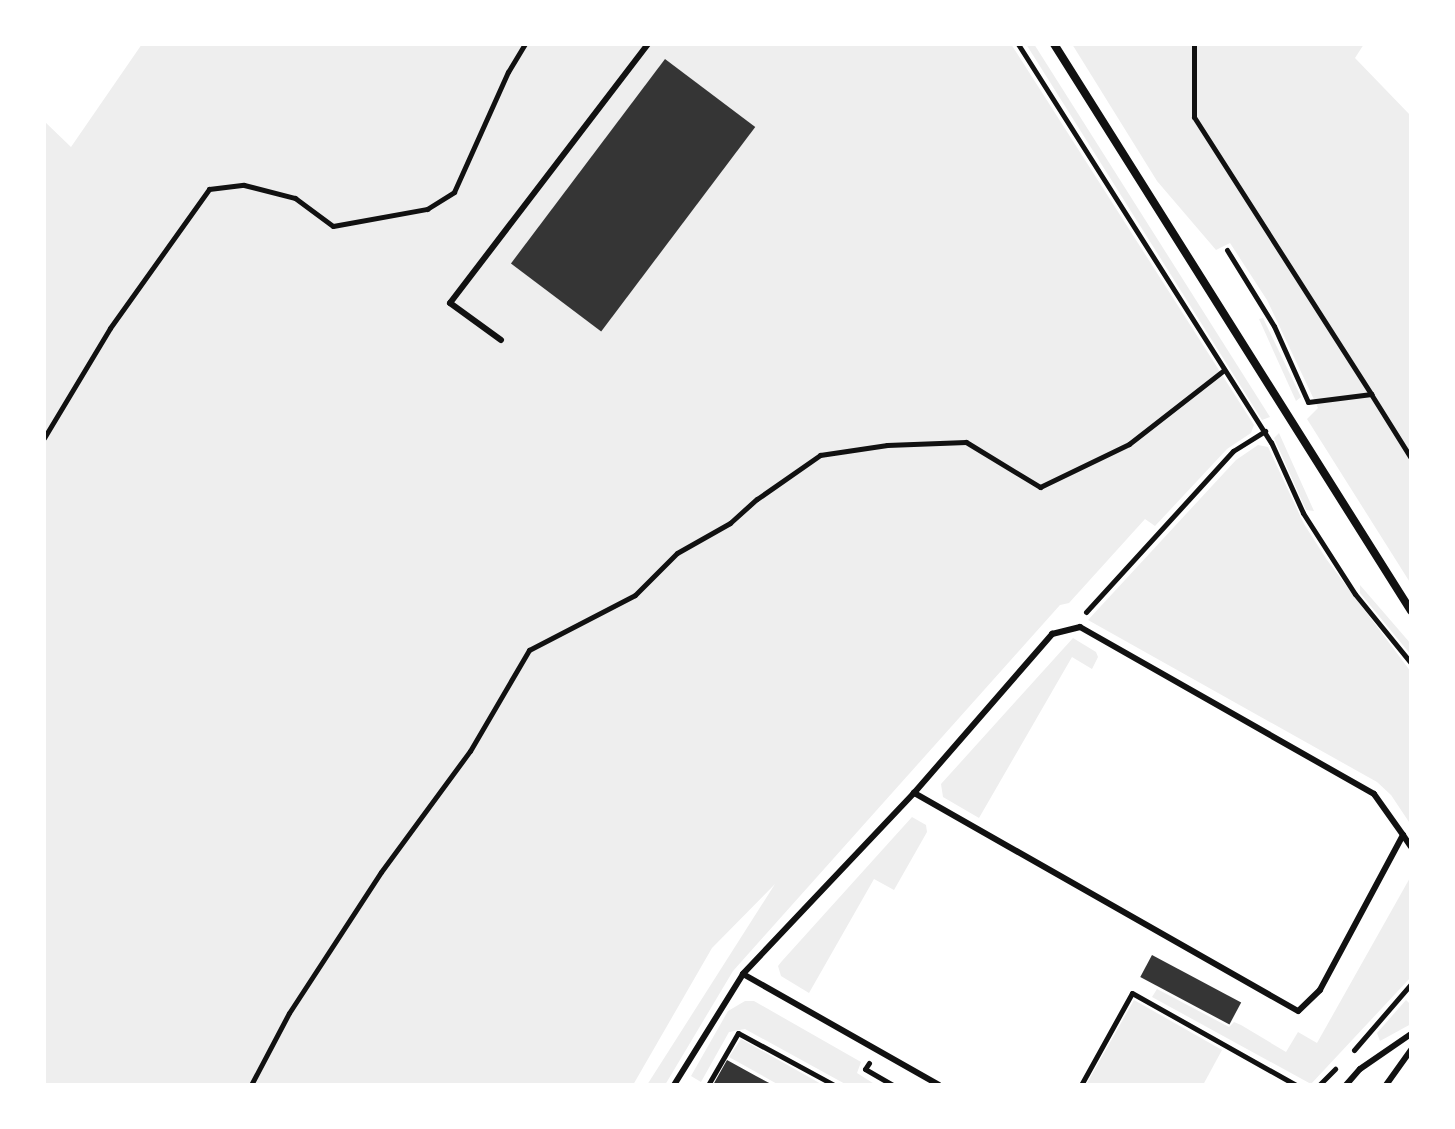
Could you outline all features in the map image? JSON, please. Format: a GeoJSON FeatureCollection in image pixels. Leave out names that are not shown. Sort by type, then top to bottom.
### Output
{"type":"FeatureCollection","features":[{"type":"Feature","properties":{"kind":"street"},"geometry":{"type":"LineString","coordinates":[[1054,44],[1411,611]]}},
{"type":"Feature","properties":{"kind":"lane"},"geometry":{"type":"LineString","coordinates":[[501,340],[450,303],[648,44]]}},
{"type":"Feature","properties":{"kind":"lane"},"geometry":{"type":"LineString","coordinates":[[674,1085],[743,974],[914,793],[1052,634],[1080,627],[1374,794],[1411,847]]}},
{"type":"Feature","properties":{"kind":"lane"},"geometry":{"type":"LineString","coordinates":[[914,793],[1298,1011],[1320,990],[1403,835]]}},
{"type":"Feature","properties":{"kind":"lane"},"geometry":{"type":"LineString","coordinates":[[743,974],[939,1085]]}},
{"type":"Feature","properties":{"kind":"lane"},"geometry":{"type":"LineString","coordinates":[[1346,1085],[1360,1069],[1411,1034]]}},
{"type":"Feature","properties":{"kind":"lane"},"geometry":{"type":"LineString","coordinates":[[1386,1085],[1411,1050]]}},
{"type":"Feature","properties":{"kind":"path"},"geometry":{"type":"LineString","coordinates":[[44,438],[110,328],[209,189],[244,185],[295,198],[333,226],[427,209],[454,192],[508,72],[525,44]]}},
{"type":"Feature","properties":{"kind":"path"},"geometry":{"type":"LineString","coordinates":[[1018,44],[1265,431],[1303,513],[1355,594],[1411,663]]}},
{"type":"Feature","properties":{"kind":"path"},"geometry":{"type":"LineString","coordinates":[[1194,44],[1194,117],[1411,458]]}},
{"type":"Feature","properties":{"kind":"path"},"geometry":{"type":"LineString","coordinates":[[1227,250],[1274,326],[1308,402],[1371,394]]}},
{"type":"Feature","properties":{"kind":"path"},"geometry":{"type":"LineString","coordinates":[[251,1085],[289,1013],[381,872],[470,751],[529,650],[635,595],[677,553],[730,523],[757,499],[820,455],[887,445],[966,442],[1040,487],[1129,444],[1224,370]]}},
{"type":"Feature","properties":{"kind":"path"},"geometry":{"type":"LineString","coordinates":[[1080,627],[1082,617],[1233,451],[1265,431]]}},
{"type":"Feature","properties":{"kind":"path"},"geometry":{"type":"LineString","coordinates":[[1319,1085],[1411,984]]}},
{"type":"Feature","properties":{"kind":"path"},"geometry":{"type":"LineString","coordinates":[[1081,1085],[1132,993],[1296,1085]]}},
{"type":"Feature","properties":{"kind":"path"},"geometry":{"type":"LineString","coordinates":[[708,1085],[738,1033],[834,1085]]}},
{"type":"Feature","properties":{"kind":"path"},"geometry":{"type":"LineString","coordinates":[[865,1069],[893,1085]]}},
{"type":"Feature","properties":{"kind":"shaded area"},"geometry":{"type":"Polygon","coordinates":[[[142,44],[1011,44],[1254,425],[1251,433],[1227,449],[1155,526],[1145,519],[1069,603],[1060,605],[733,971],[665,1085],[647,1085],[775,884],[712,948],[633,1085],[44,1085],[44,121],[71,147],[142,44]]]}},
{"type":"Feature","properties":{"kind":"shaded area"},"geometry":{"type":"Polygon","coordinates":[[[1026,44],[1034,44],[1270,417],[1262,420],[1026,44]]]}},
{"type":"Feature","properties":{"kind":"shaded area"},"geometry":{"type":"Polygon","coordinates":[[[1072,44],[1364,44],[1355,58],[1411,116],[1411,584],[1307,419],[1318,408],[1267,300],[1230,243],[1216,250],[1157,181],[1072,44]]]}},
{"type":"Feature","properties":{"kind":"shaded area"},"geometry":{"type":"Polygon","coordinates":[[[1263,318],[1301,397],[1296,401],[1259,319],[1263,318]]]}},
{"type":"Feature","properties":{"kind":"shaded area"},"geometry":{"type":"Polygon","coordinates":[[[1279,433],[1314,511],[1306,510],[1274,438],[1279,433]]]}},
{"type":"Feature","properties":{"kind":"shaded area"},"geometry":{"type":"Polygon","coordinates":[[[1258,445],[1268,447],[1304,524],[1327,560],[1411,672],[1411,825],[1391,795],[1377,782],[1088,620],[1236,460],[1258,445]]]}},
{"type":"Feature","properties":{"kind":"shaded area"},"geometry":{"type":"Polygon","coordinates":[[[1360,585],[1411,644],[1411,655],[1360,593],[1360,585]]]}},
{"type":"Feature","properties":{"kind":"shaded area"},"geometry":{"type":"Polygon","coordinates":[[[1073,638],[1096,652],[1098,657],[1092,669],[1072,657],[979,818],[943,797],[941,784],[1073,638]]]}},
{"type":"Feature","properties":{"kind":"shaded area"},"geometry":{"type":"Polygon","coordinates":[[[912,817],[926,825],[927,832],[894,890],[874,879],[809,993],[781,976],[778,966],[782,961],[912,817]]]}},
{"type":"Feature","properties":{"kind":"shaded area"},"geometry":{"type":"Polygon","coordinates":[[[1411,876],[1411,977],[1311,1084],[1152,997],[1157,989],[1229,1027],[1234,1022],[1241,1025],[1286,1052],[1298,1032],[1317,1043],[1411,876]]]}},
{"type":"Feature","properties":{"kind":"shaded area"},"geometry":{"type":"Polygon","coordinates":[[[1134,1000],[1222,1050],[1203,1085],[1086,1085],[1134,1000]]]}},
{"type":"Feature","properties":{"kind":"shaded area"},"geometry":{"type":"Polygon","coordinates":[[[1406,1000],[1411,1005],[1411,1024],[1380,1041],[1377,1033],[1406,1000]]]}},
{"type":"Feature","properties":{"kind":"shaded area"},"geometry":{"type":"Polygon","coordinates":[[[745,1001],[754,1001],[861,1062],[857,1073],[876,1085],[847,1085],[745,1029],[729,1032],[701,1082],[691,1076],[728,1011],[745,1001]]]}},
{"type":"Feature","properties":{"kind":"shaded area"},"geometry":{"type":"Polygon","coordinates":[[[741,1039],[823,1085],[779,1085],[729,1057],[741,1039]]]}},
{"type":"Feature","properties":{"kind":"building"},"geometry":{"type":"Polygon","coordinates":[[[665,59],[755,127],[601,331],[511,263],[665,59]]]}},
{"type":"Feature","properties":{"kind":"building"},"geometry":{"type":"Polygon","coordinates":[[[1152,955],[1241,1002],[1229,1024],[1140,977],[1152,955]]]}},
{"type":"Feature","properties":{"kind":"building"},"geometry":{"type":"Polygon","coordinates":[[[727,1060],[756,1076],[773,1085],[713,1085],[727,1060]]]}}]}
